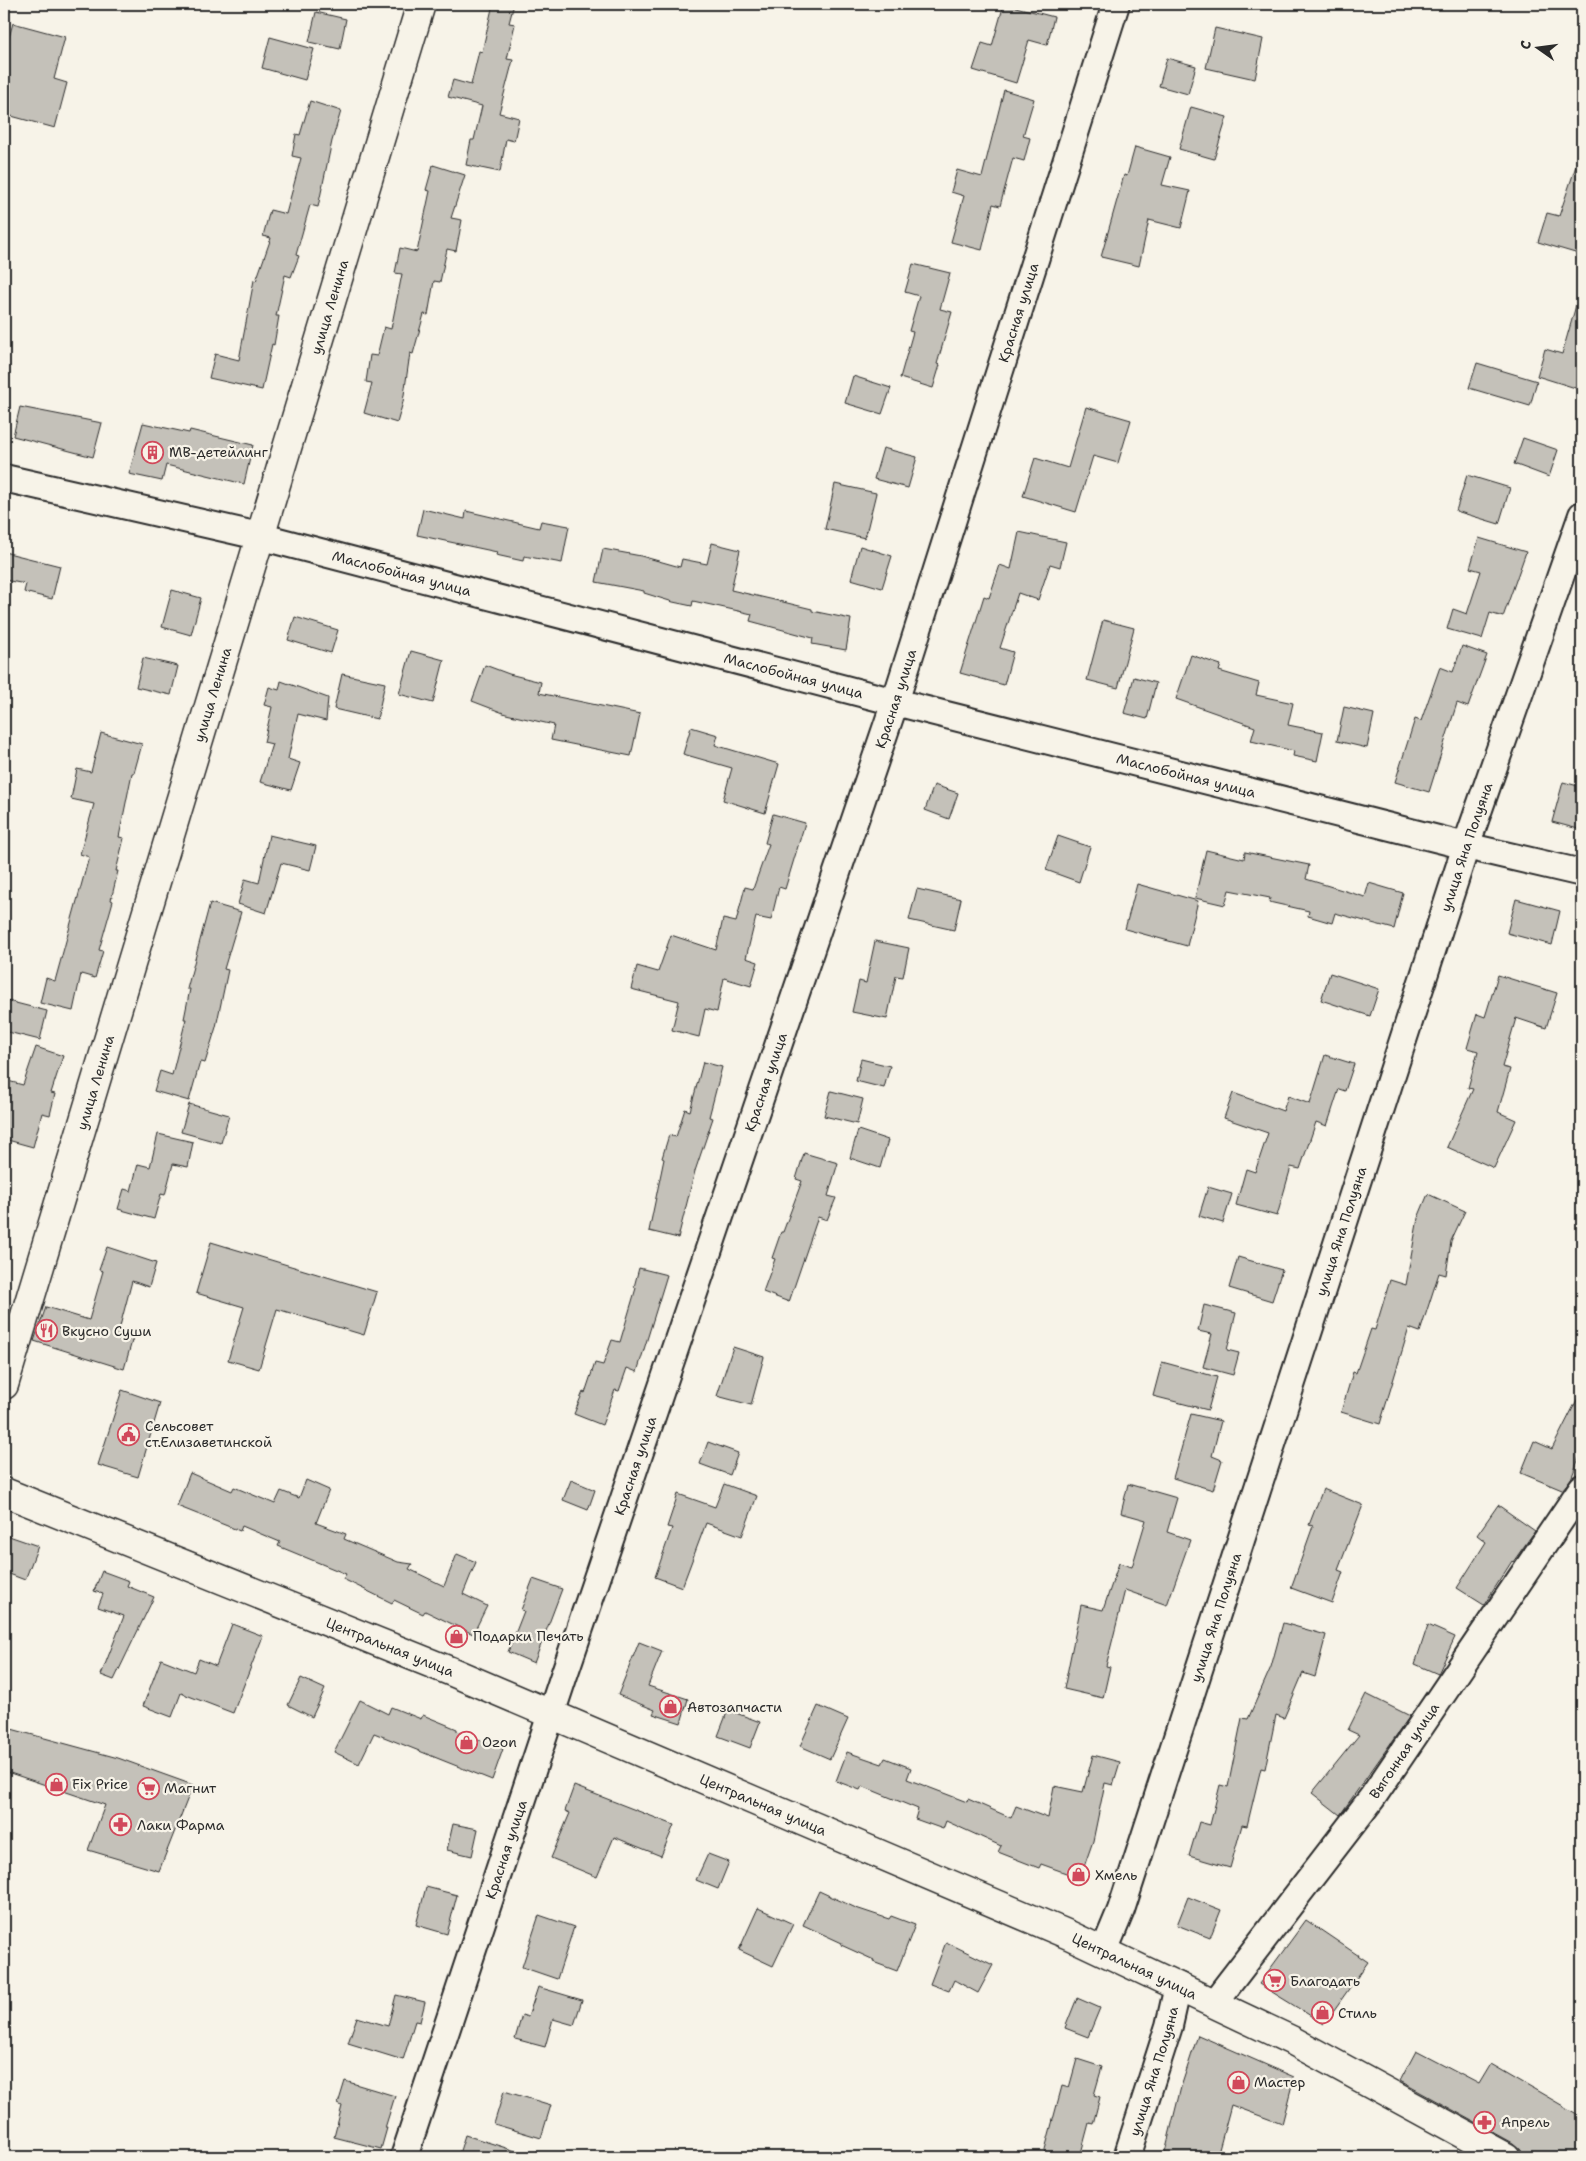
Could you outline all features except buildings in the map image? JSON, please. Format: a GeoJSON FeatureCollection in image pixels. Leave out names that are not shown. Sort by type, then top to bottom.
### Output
{"type":"FeatureCollection","features":[{"type":"Feature","properties":{"kind":"street","name":"улица Ленина"},"geometry":{"type":"LineString","coordinates":[[4,1385],[420,4]]}},
{"type":"Feature","properties":{"kind":"street","name":"Красная улица"},"geometry":{"type":"LineString","coordinates":[[404,2157],[551,1714],[895,702],[1116,4]]}},
{"type":"Feature","properties":{"kind":"street","name":"Маслобойная улица"},"geometry":{"type":"LineString","coordinates":[[4,478],[259,536],[895,702],[1466,846],[1582,872]]}},
{"type":"Feature","properties":{"kind":"street","name":"улица Яна Полуяна"},"geometry":{"type":"LineString","coordinates":[[1104,1951],[1127,1891],[1466,846],[1582,515]]}},
{"type":"Feature","properties":{"kind":"street","name":"Выгонная улица"},"geometry":{"type":"LineString","coordinates":[[1214,2003],[1372,1798],[1582,1488]]}},
{"type":"Feature","properties":{"kind":"street","name":"Центральная улица"},"geometry":{"type":"LineString","coordinates":[[4,1492],[450,1671],[1104,1951],[1293,2041],[1506,2157]]}},
{"type":"Feature","properties":{"kind":"street","name":"улица Яна Полуяна"},"geometry":{"type":"LineString","coordinates":[[1127,2157],[1169,2026],[1178,1986]]}},
{"type":"Feature","properties":{"kind":"place","name":"MB-детейлинг"},"geometry":{"type":"Point","coordinates":[153,452]}},
{"type":"Feature","properties":{"kind":"place","name":"Вкусно Суши"},"geometry":{"type":"Point","coordinates":[46,1331]}},
{"type":"Feature","properties":{"kind":"place","name":"Сельсовет ст.Елизаветинской"},"geometry":{"type":"Point","coordinates":[129,1434]}},
{"type":"Feature","properties":{"kind":"place","name":"Подарки Печать"},"geometry":{"type":"Point","coordinates":[457,1636]}},
{"type":"Feature","properties":{"kind":"place","name":"Автозапчасти"},"geometry":{"type":"Point","coordinates":[671,1707]}},
{"type":"Feature","properties":{"kind":"place","name":"Ozon"},"geometry":{"type":"Point","coordinates":[466,1742]}},
{"type":"Feature","properties":{"kind":"place","name":"Fix Price"},"geometry":{"type":"Point","coordinates":[56,1784]}},
{"type":"Feature","properties":{"kind":"place","name":"Магнит"},"geometry":{"type":"Point","coordinates":[148,1788]}},
{"type":"Feature","properties":{"kind":"place","name":"Лаки Фарма"},"geometry":{"type":"Point","coordinates":[121,1825]}},
{"type":"Feature","properties":{"kind":"place","name":"Хмель"},"geometry":{"type":"Point","coordinates":[1079,1875]}},
{"type":"Feature","properties":{"kind":"place","name":"Благодать"},"geometry":{"type":"Point","coordinates":[1274,1981]}},
{"type":"Feature","properties":{"kind":"place","name":"Стиль"},"geometry":{"type":"Point","coordinates":[1322,2013]}},
{"type":"Feature","properties":{"kind":"place","name":"Мастер"},"geometry":{"type":"Point","coordinates":[1238,2082]}},
{"type":"Feature","properties":{"kind":"place","name":"Апрель"},"geometry":{"type":"Point","coordinates":[1485,2122]}}]}
